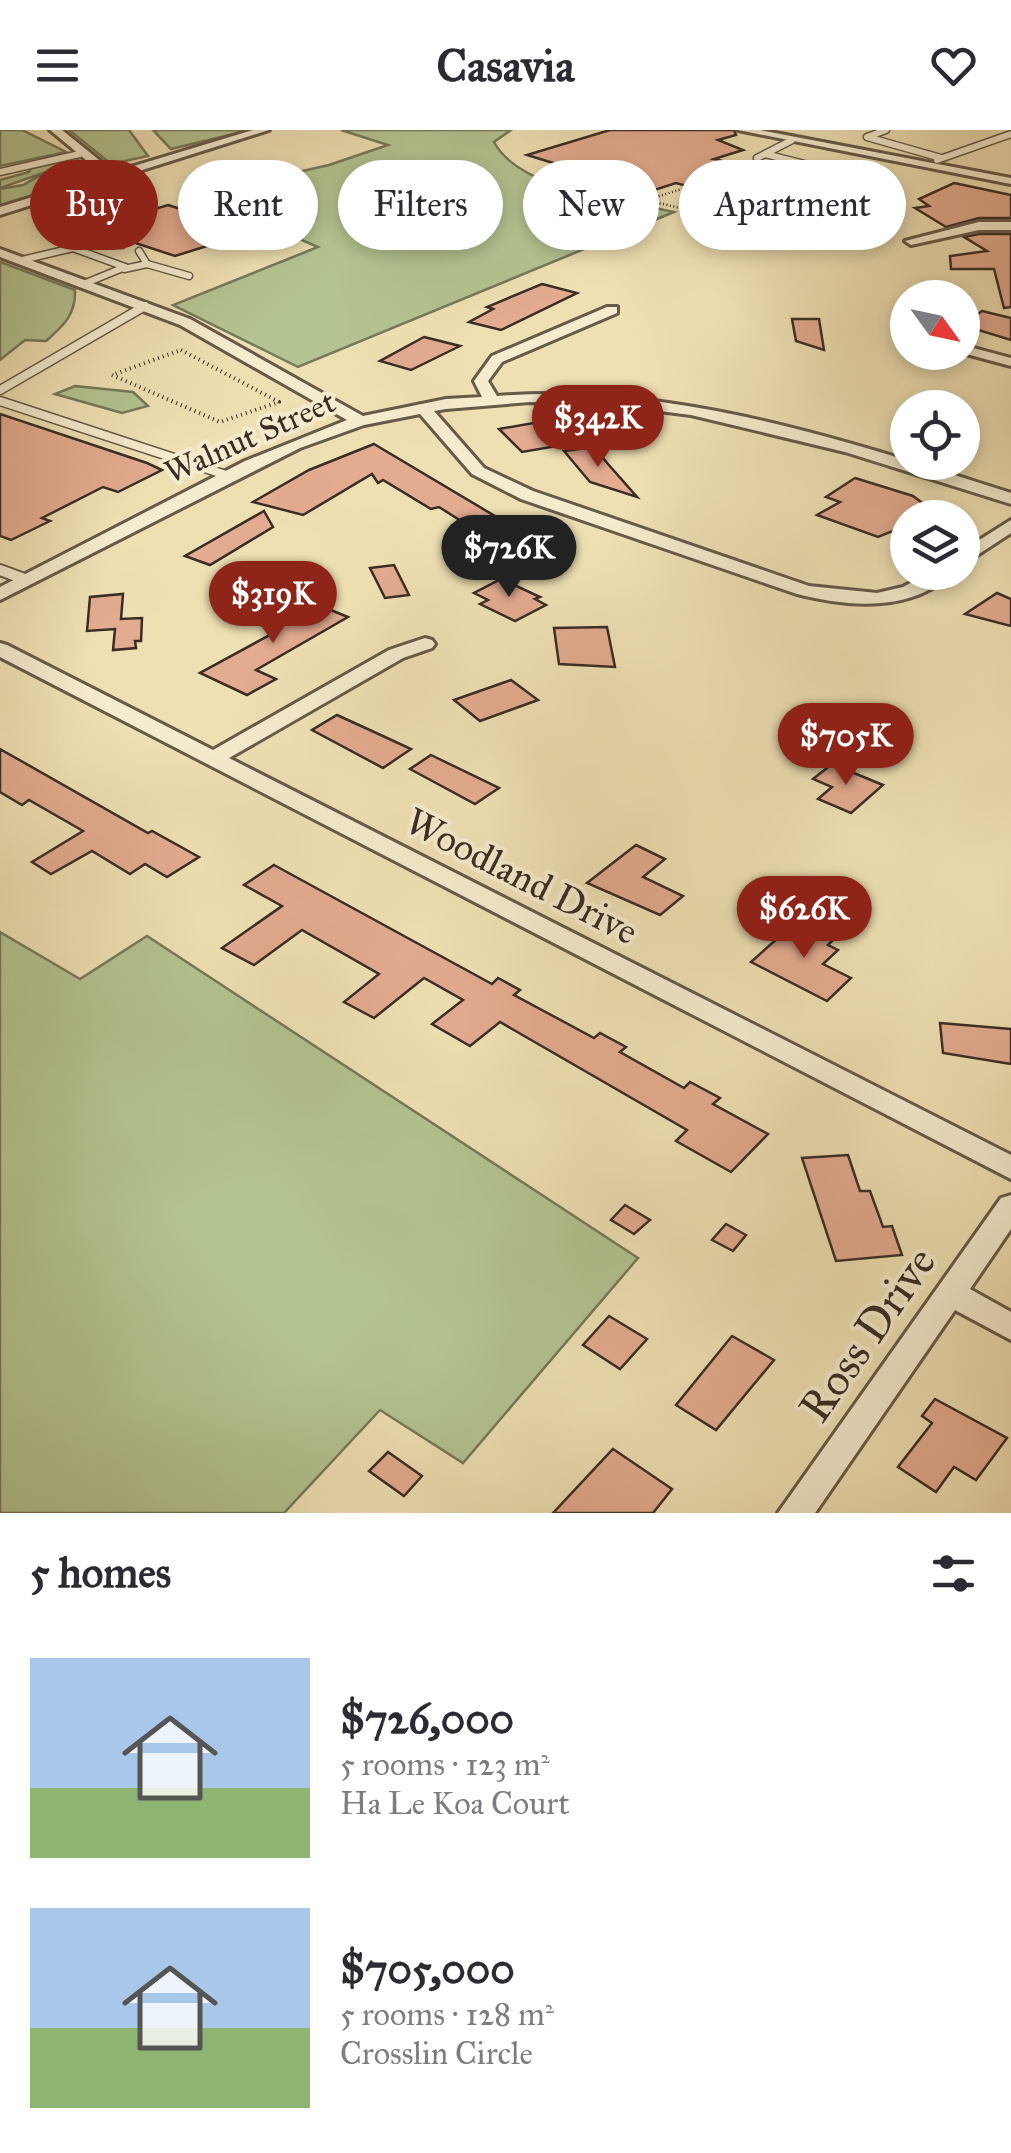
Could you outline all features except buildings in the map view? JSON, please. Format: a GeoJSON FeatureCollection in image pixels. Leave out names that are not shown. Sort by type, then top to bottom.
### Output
{"type":"FeatureCollection","features":[{"type":"Feature","properties":{"kind":"street"},"geometry":{"type":"LineString","coordinates":[[56,130],[93,160]]}},
{"type":"Feature","properties":{"kind":"street"},"geometry":{"type":"LineString","coordinates":[[158,162],[264,130]]}},
{"type":"Feature","properties":{"kind":"street"},"geometry":{"type":"LineString","coordinates":[[744,130],[1011,182]]}},
{"type":"Feature","properties":{"kind":"street"},"geometry":{"type":"LineString","coordinates":[[0,211],[30,202]]}},
{"type":"Feature","properties":{"kind":"street"},"geometry":{"type":"LineString","coordinates":[[911,242],[978,226],[1011,226]]}},
{"type":"Feature","properties":{"kind":"street"},"geometry":{"type":"LineString","coordinates":[[0,253],[186,322],[360,421]]}},
{"type":"Feature","properties":{"kind":"street"},"geometry":{"type":"LineString","coordinates":[[492,401],[481,381],[497,359],[612,310]]}},
{"type":"Feature","properties":{"kind":"street"},"geometry":{"type":"LineString","coordinates":[[980,353],[1011,362]]}},
{"type":"Feature","properties":{"kind":"street","name":"Walnut Street"},"geometry":{"type":"LineString","coordinates":[[0,594],[293,445],[360,421],[492,401],[617,400],[718,412],[838,443],[1011,499]]}},
{"type":"Feature","properties":{"kind":"street"},"geometry":{"type":"LineString","coordinates":[[424,410],[478,471],[527,495],[804,590],[844,599],[876,600],[917,590]]}},
{"type":"Feature","properties":{"kind":"street"},"geometry":{"type":"LineString","coordinates":[[980,547],[1011,525]]}},
{"type":"Feature","properties":{"kind":"street"},"geometry":{"type":"LineString","coordinates":[[214,758],[396,654],[425,644]]}},
{"type":"Feature","properties":{"kind":"street","name":"Woodland Drive"},"geometry":{"type":"LineString","coordinates":[[0,649],[1011,1168]]}},
{"type":"Feature","properties":{"kind":"street","name":"Ross Drive"},"geometry":{"type":"LineString","coordinates":[[795,1513],[1011,1206]]}},
{"type":"Feature","properties":{"kind":"street"},"geometry":{"type":"LineString","coordinates":[[951,1293],[1011,1327]]}},
{"type":"Feature","properties":{"kind":"lane"},"geometry":{"type":"LineString","coordinates":[[886,130],[867,137],[870,141],[941,158]]}},
{"type":"Feature","properties":{"kind":"lane"},"geometry":{"type":"LineString","coordinates":[[929,165],[1011,134]]}},
{"type":"Feature","properties":{"kind":"lane"},"geometry":{"type":"LineString","coordinates":[[758,160],[792,140]]}},
{"type":"Feature","properties":{"kind":"lane"},"geometry":{"type":"LineString","coordinates":[[0,172],[84,153]]}},
{"type":"Feature","properties":{"kind":"lane"},"geometry":{"type":"LineString","coordinates":[[764,153],[791,160]]}},
{"type":"Feature","properties":{"kind":"lane"},"geometry":{"type":"LineString","coordinates":[[22,260],[64,250]]}},
{"type":"Feature","properties":{"kind":"lane"},"geometry":{"type":"LineString","coordinates":[[78,250],[124,268]]}},
{"type":"Feature","properties":{"kind":"lane"},"geometry":{"type":"LineString","coordinates":[[138,250],[147,264]]}},
{"type":"Feature","properties":{"kind":"lane"},"geometry":{"type":"LineString","coordinates":[[86,283],[124,268],[147,264],[189,276]]}},
{"type":"Feature","properties":{"kind":"lane"},"geometry":{"type":"LineString","coordinates":[[0,390],[144,306]]}},
{"type":"Feature","properties":{"kind":"lane"},"geometry":{"type":"LineString","coordinates":[[0,401],[229,476]]}},
{"type":"Feature","properties":{"kind":"lane"},"geometry":{"type":"LineString","coordinates":[[0,570],[27,580]]}},
{"type":"Feature","properties":{"kind":"path"},"geometry":{"type":"LineString","coordinates":[[648,199],[604,189],[648,199]]}},
{"type":"Feature","properties":{"kind":"path"},"geometry":{"type":"LineString","coordinates":[[186,351],[279,402],[220,422],[112,374],[186,351]]}},
{"type":"Feature","properties":{"kind":"green space"},"geometry":{"type":"Polygon","coordinates":[[[0,130],[22,130],[66,152],[0,166],[0,130]]]}},
{"type":"Feature","properties":{"kind":"green space"},"geometry":{"type":"Polygon","coordinates":[[[69,130],[129,130],[148,156],[106,160],[69,130]]]}},
{"type":"Feature","properties":{"kind":"green space"},"geometry":{"type":"Polygon","coordinates":[[[153,130],[250,130],[171,149],[153,130]]]}},
{"type":"Feature","properties":{"kind":"green space"},"geometry":{"type":"Polygon","coordinates":[[[341,130],[511,130],[494,142],[507,159],[523,170],[523,250],[582,250],[298,367],[173,305],[318,250],[318,168],[338,162],[338,250],[503,250],[503,160],[344,160],[388,145],[341,130]]]}},
{"type":"Feature","properties":{"kind":"green space"},"geometry":{"type":"Polygon","coordinates":[[[29,172],[30,178],[0,188],[0,180],[29,172]]]}},
{"type":"Feature","properties":{"kind":"green space"},"geometry":{"type":"Polygon","coordinates":[[[30,181],[30,199],[0,208],[0,189],[30,181]]]}},
{"type":"Feature","properties":{"kind":"green space"},"geometry":{"type":"Polygon","coordinates":[[[659,209],[674,212],[659,218],[659,209]]]}},
{"type":"Feature","properties":{"kind":"green space"},"geometry":{"type":"Polygon","coordinates":[[[0,262],[75,290],[75,299],[63,325],[46,341],[25,340],[0,360],[0,262]]]}},
{"type":"Feature","properties":{"kind":"green space"},"geometry":{"type":"Polygon","coordinates":[[[75,386],[133,392],[148,406],[122,413],[55,394],[75,386]]]}},
{"type":"Feature","properties":{"kind":"green space"},"geometry":{"type":"Polygon","coordinates":[[[0,932],[80,979],[147,936],[638,1258],[463,1463],[380,1410],[284,1513],[0,1513],[0,932]]]}}]}
